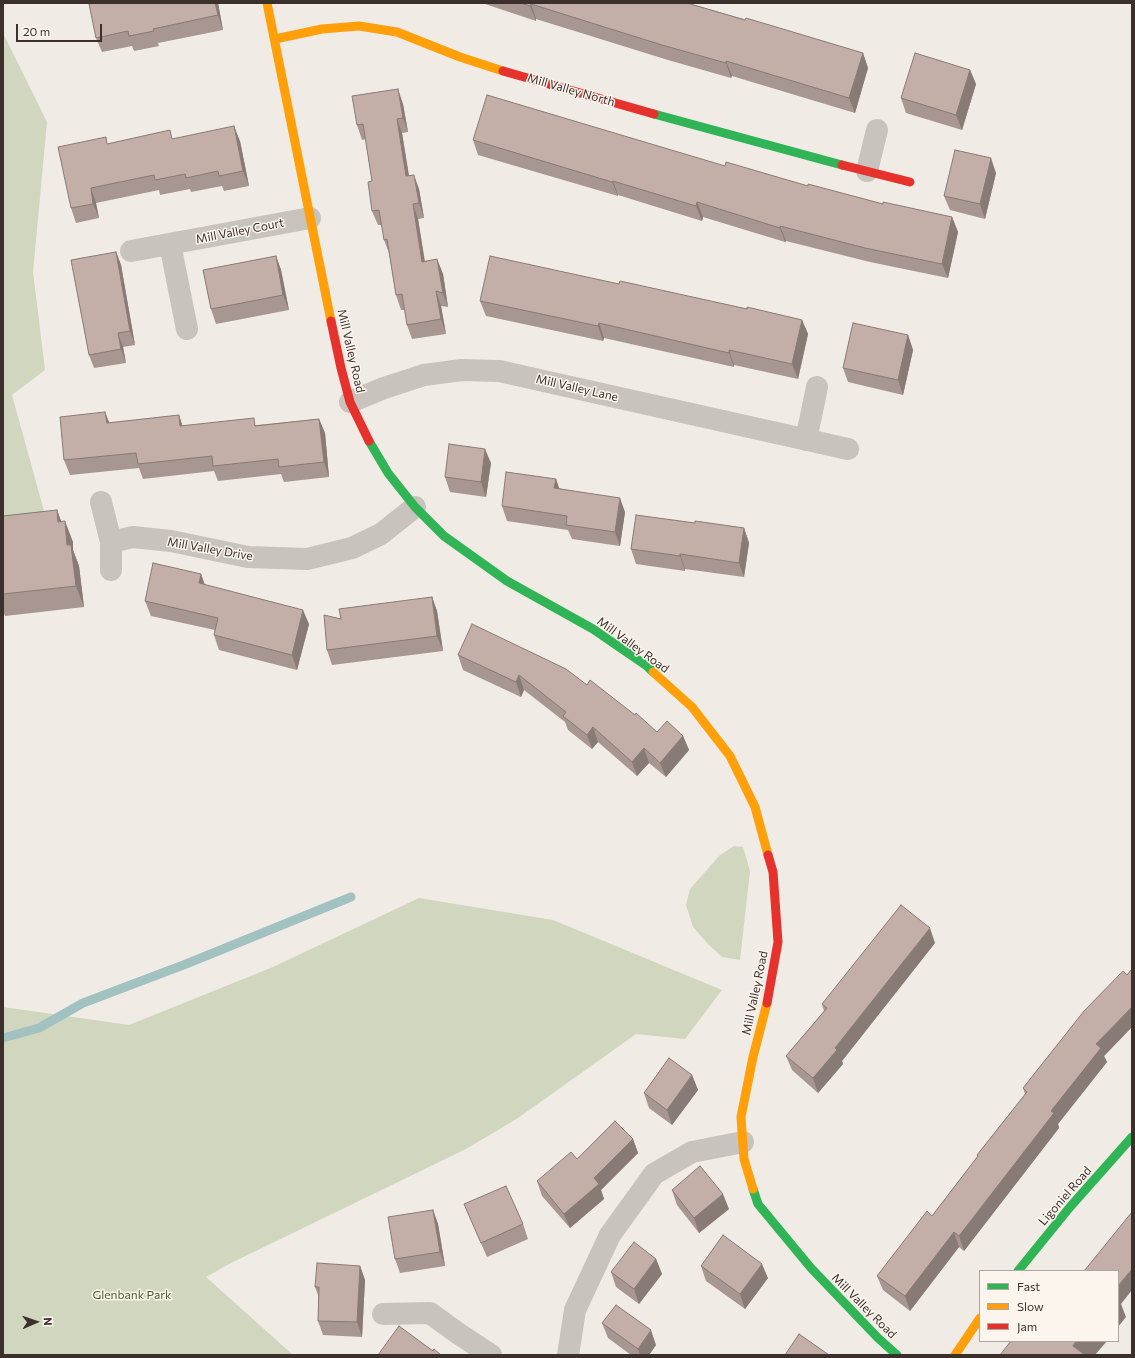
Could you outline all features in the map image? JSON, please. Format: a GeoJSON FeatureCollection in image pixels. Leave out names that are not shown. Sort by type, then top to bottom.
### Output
{"type":"FeatureCollection","features":[{"type":"Feature","properties":{"kind":"street","name":"Mill Valley Road"},"geometry":{"type":"LineString","coordinates":[[267,3],[340,368],[350,402],[368,440],[388,473],[415,507],[444,536],[501,576],[593,629],[646,666],[692,707],[730,756],[755,807],[773,872],[778,942],[770,990],[753,1056],[741,1117],[744,1159],[758,1204],[810,1268],[878,1338],[897,1355]]}},
{"type":"Feature","properties":{"kind":"street","name":"Mill Valley North"},"geometry":{"type":"LineString","coordinates":[[275,39],[322,29],[359,26],[397,32],[460,57],[534,80],[800,154],[910,182]]}},
{"type":"Feature","properties":{"kind":"street"},"geometry":{"type":"LineString","coordinates":[[867,171],[877,130]]}},
{"type":"Feature","properties":{"kind":"street","name":"Mill Valley Court"},"geometry":{"type":"LineString","coordinates":[[131,251],[310,218]]}},
{"type":"Feature","properties":{"kind":"street"},"geometry":{"type":"LineString","coordinates":[[170,244],[187,329]]}},
{"type":"Feature","properties":{"kind":"street","name":"Mill Valley Lane"},"geometry":{"type":"LineString","coordinates":[[350,402],[384,388],[424,375],[462,370],[499,371],[848,449]]}},
{"type":"Feature","properties":{"kind":"street"},"geometry":{"type":"LineString","coordinates":[[806,440],[817,387]]}},
{"type":"Feature","properties":{"kind":"street"},"geometry":{"type":"LineString","coordinates":[[101,502],[111,542],[111,570]]}},
{"type":"Feature","properties":{"kind":"street","name":"Mill Valley Drive"},"geometry":{"type":"LineString","coordinates":[[111,542],[133,537],[171,541],[248,557],[307,560],[352,548],[381,534],[415,507]]}},
{"type":"Feature","properties":{"kind":"street","name":"Ligoniel Road"},"geometry":{"type":"LineString","coordinates":[[1019,1270],[1070,1207],[1132,1137]]}},
{"type":"Feature","properties":{"kind":"street"},"geometry":{"type":"LineString","coordinates":[[568,1355],[575,1310],[610,1235],[654,1174],[692,1152],[743,1142]]}},
{"type":"Feature","properties":{"kind":"street"},"geometry":{"type":"LineString","coordinates":[[383,1314],[430,1313],[490,1355]]}},
{"type":"Feature","properties":{"kind":"street"},"geometry":{"type":"LineString","coordinates":[[954,1355],[979,1319]]}},
{"type":"Feature","properties":{"kind":"green space"},"geometry":{"type":"Polygon","coordinates":[[[3,33],[47,122],[33,272],[45,370],[12,395],[44,511],[3,530],[3,33]]]}},
{"type":"Feature","properties":{"kind":"green space"},"geometry":{"type":"Polygon","coordinates":[[[734,846],[743,847],[750,871],[740,960],[722,957],[708,944],[693,927],[686,905],[690,889],[720,855],[734,846]]]}},
{"type":"Feature","properties":{"kind":"green space","name":"Glenbank Park"},"geometry":{"type":"Polygon","coordinates":[[[419,898],[553,920],[722,990],[685,1039],[636,1034],[518,1118],[466,1149],[231,1263],[206,1277],[293,1355],[3,1355],[3,1007],[129,1025],[273,967],[419,898]]]}},
{"type":"Feature","properties":{"kind":"building"},"geometry":{"type":"Polygon","coordinates":[[[215,3],[218,15],[153,29],[154,31],[129,36],[128,31],[96,38],[89,4],[215,3]]]}},
{"type":"Feature","properties":{"kind":"building"},"geometry":{"type":"Polygon","coordinates":[[[521,3],[687,3],[745,20],[746,18],[863,53],[849,98],[726,61],[726,63],[662,45],[531,4],[530,6],[521,3]]]}},
{"type":"Feature","properties":{"kind":"building"},"geometry":{"type":"Polygon","coordinates":[[[915,53],[970,70],[956,115],[901,98],[915,53]]]}},
{"type":"Feature","properties":{"kind":"building"},"geometry":{"type":"Polygon","coordinates":[[[398,89],[403,118],[397,119],[406,176],[414,175],[419,203],[413,204],[422,262],[437,259],[443,293],[436,291],[441,319],[407,325],[402,294],[396,295],[387,239],[384,240],[379,210],[372,211],[368,182],[372,181],[363,124],[357,125],[352,96],[398,89]]]}},
{"type":"Feature","properties":{"kind":"building"},"geometry":{"type":"Polygon","coordinates":[[[487,95],[725,166],[726,162],[808,186],[808,184],[883,204],[883,202],[952,217],[942,264],[865,248],[780,226],[780,228],[697,202],[696,206],[473,140],[487,95]]]}},
{"type":"Feature","properties":{"kind":"building"},"geometry":{"type":"Polygon","coordinates":[[[234,126],[243,171],[219,176],[218,171],[186,178],[185,174],[155,180],[154,175],[91,188],[93,204],[71,208],[58,147],[106,137],[107,144],[170,130],[172,139],[234,126]]]}},
{"type":"Feature","properties":{"kind":"building"},"geometry":{"type":"Polygon","coordinates":[[[955,150],[991,158],[980,204],[944,196],[955,150]]]}},
{"type":"Feature","properties":{"kind":"building"},"geometry":{"type":"Polygon","coordinates":[[[116,252],[130,331],[118,333],[121,349],[89,355],[71,260],[116,252]]]}},
{"type":"Feature","properties":{"kind":"building"},"geometry":{"type":"Polygon","coordinates":[[[276,256],[283,295],[211,309],[203,270],[276,256]]]}},
{"type":"Feature","properties":{"kind":"building"},"geometry":{"type":"Polygon","coordinates":[[[490,256],[619,284],[620,281],[747,309],[747,307],[802,320],[792,364],[729,350],[729,353],[599,323],[598,326],[480,301],[490,256]]]}},
{"type":"Feature","properties":{"kind":"building"},"geometry":{"type":"Polygon","coordinates":[[[853,323],[908,335],[898,380],[843,368],[853,323]]]}},
{"type":"Feature","properties":{"kind":"building"},"geometry":{"type":"Polygon","coordinates":[[[105,412],[107,423],[179,415],[180,426],[254,418],[255,426],[319,419],[324,462],[279,467],[278,459],[213,466],[212,456],[138,464],[136,453],[64,460],[60,417],[105,412]]]}},
{"type":"Feature","properties":{"kind":"building"},"geometry":{"type":"Polygon","coordinates":[[[449,444],[485,449],[481,482],[445,477],[449,444]]]}},
{"type":"Feature","properties":{"kind":"building"},"geometry":{"type":"Polygon","coordinates":[[[506,472],[556,479],[554,488],[620,498],[615,532],[566,525],[567,516],[502,506],[506,472]]]}},
{"type":"Feature","properties":{"kind":"building"},"geometry":{"type":"Polygon","coordinates":[[[57,510],[58,522],[65,521],[67,545],[71,545],[76,586],[3,594],[3,516],[57,510]]]}},
{"type":"Feature","properties":{"kind":"building"},"geometry":{"type":"Polygon","coordinates":[[[636,515],[744,528],[739,563],[680,554],[680,556],[631,549],[636,515]]]}},
{"type":"Feature","properties":{"kind":"building"},"geometry":{"type":"Polygon","coordinates":[[[153,563],[201,574],[199,583],[303,610],[292,655],[214,635],[218,618],[145,601],[153,563]]]}},
{"type":"Feature","properties":{"kind":"building"},"geometry":{"type":"Polygon","coordinates":[[[432,597],[437,636],[327,650],[324,615],[341,619],[339,609],[432,597]]]}},
{"type":"Feature","properties":{"kind":"building"},"geometry":{"type":"Polygon","coordinates":[[[472,624],[566,669],[587,685],[590,680],[635,715],[636,713],[657,732],[667,721],[683,736],[660,763],[644,748],[632,762],[593,727],[587,735],[563,716],[566,712],[519,675],[516,682],[458,655],[472,624]]]}},
{"type":"Feature","properties":{"kind":"building"},"geometry":{"type":"Polygon","coordinates":[[[901,905],[930,928],[835,1048],[837,1050],[813,1078],[786,1056],[827,1008],[822,1004],[901,905]]]}},
{"type":"Feature","properties":{"kind":"building"},"geometry":{"type":"Polygon","coordinates":[[[1132,969],[1132,1007],[1096,1044],[1101,1048],[1051,1111],[1054,1113],[959,1236],[954,1232],[905,1296],[877,1276],[927,1211],[932,1216],[978,1156],[977,1155],[1027,1092],[1023,1088],[1084,1011],[1123,971],[1127,975],[1132,969]]]}},
{"type":"Feature","properties":{"kind":"building"},"geometry":{"type":"Polygon","coordinates":[[[669,1058],[692,1075],[667,1110],[644,1093],[669,1058]]]}},
{"type":"Feature","properties":{"kind":"building"},"geometry":{"type":"Polygon","coordinates":[[[615,1121],[633,1139],[594,1178],[599,1184],[564,1214],[537,1181],[571,1152],[577,1159],[615,1121]]]}},
{"type":"Feature","properties":{"kind":"building"},"geometry":{"type":"Polygon","coordinates":[[[700,1166],[723,1194],[694,1218],[672,1190],[700,1166]]]}},
{"type":"Feature","properties":{"kind":"building"},"geometry":{"type":"Polygon","coordinates":[[[506,1186],[523,1224],[481,1243],[464,1204],[506,1186]]]}},
{"type":"Feature","properties":{"kind":"building"},"geometry":{"type":"Polygon","coordinates":[[[433,1210],[440,1252],[395,1259],[388,1217],[433,1210]]]}},
{"type":"Feature","properties":{"kind":"building"},"geometry":{"type":"Polygon","coordinates":[[[1132,1212],[1132,1269],[1119,1285],[1119,1270],[1085,1270],[1132,1212]]]}},
{"type":"Feature","properties":{"kind":"building"},"geometry":{"type":"Polygon","coordinates":[[[723,1235],[762,1264],[740,1294],[701,1266],[723,1235]]]}},
{"type":"Feature","properties":{"kind":"building"},"geometry":{"type":"Polygon","coordinates":[[[634,1242],[656,1259],[634,1289],[611,1272],[634,1242]]]}},
{"type":"Feature","properties":{"kind":"building"},"geometry":{"type":"Polygon","coordinates":[[[317,1263],[360,1266],[357,1322],[318,1321],[319,1287],[315,1287],[317,1263]]]}},
{"type":"Feature","properties":{"kind":"building"},"geometry":{"type":"Polygon","coordinates":[[[616,1305],[651,1330],[638,1349],[602,1323],[616,1305]]]}},
{"type":"Feature","properties":{"kind":"building"},"geometry":{"type":"Polygon","coordinates":[[[399,1326],[433,1351],[434,1349],[441,1355],[378,1355],[399,1326]]]}},
{"type":"Feature","properties":{"kind":"building"},"geometry":{"type":"Polygon","coordinates":[[[799,1334],[829,1355],[785,1355],[799,1334]]]}},
{"type":"Feature","properties":{"kind":"building"},"geometry":{"type":"Polygon","coordinates":[[[1010,1342],[1075,1342],[1073,1346],[1085,1355],[1000,1355],[1010,1342]]]}},
{"type":"Feature","properties":{"kind":"waterway"},"geometry":{"type":"LineString","coordinates":[[3,1038],[39,1028],[83,1003],[186,964],[351,897]]}},
{"type":"Feature","properties":{"kind":"traffic: fast"},"geometry":{"type":"LineString","coordinates":[[654,114],[842,165]]}},
{"type":"Feature","properties":{"kind":"traffic: fast"},"geometry":{"type":"LineString","coordinates":[[369,441],[388,473],[415,507],[444,536],[507,581],[593,629],[647,666],[653,672]]}},
{"type":"Feature","properties":{"kind":"traffic: fast"},"geometry":{"type":"LineString","coordinates":[[1019,1270],[1070,1207],[1132,1137]]}},
{"type":"Feature","properties":{"kind":"traffic: fast"},"geometry":{"type":"LineString","coordinates":[[753,1189],[758,1204],[811,1268],[878,1338],[897,1355]]}},
{"type":"Feature","properties":{"kind":"traffic: slow"},"geometry":{"type":"LineString","coordinates":[[267,3],[331,321]]}},
{"type":"Feature","properties":{"kind":"traffic: slow"},"geometry":{"type":"LineString","coordinates":[[275,39],[322,29],[359,26],[397,32],[460,57],[503,71]]}},
{"type":"Feature","properties":{"kind":"traffic: slow"},"geometry":{"type":"LineString","coordinates":[[653,672],[692,707],[730,756],[755,807],[768,855]]}},
{"type":"Feature","properties":{"kind":"traffic: slow"},"geometry":{"type":"LineString","coordinates":[[753,1189],[744,1159],[741,1117],[753,1057],[767,1003]]}},
{"type":"Feature","properties":{"kind":"traffic: slow"},"geometry":{"type":"LineString","coordinates":[[955,1355],[979,1319]]}},
{"type":"Feature","properties":{"kind":"traffic: jam"},"geometry":{"type":"LineString","coordinates":[[503,71],[654,114]]}},
{"type":"Feature","properties":{"kind":"traffic: jam"},"geometry":{"type":"LineString","coordinates":[[842,165],[910,182]]}},
{"type":"Feature","properties":{"kind":"traffic: jam"},"geometry":{"type":"LineString","coordinates":[[331,321],[350,402],[369,441]]}},
{"type":"Feature","properties":{"kind":"traffic: jam"},"geometry":{"type":"LineString","coordinates":[[767,1003],[778,942],[773,872],[768,855]]}}]}
